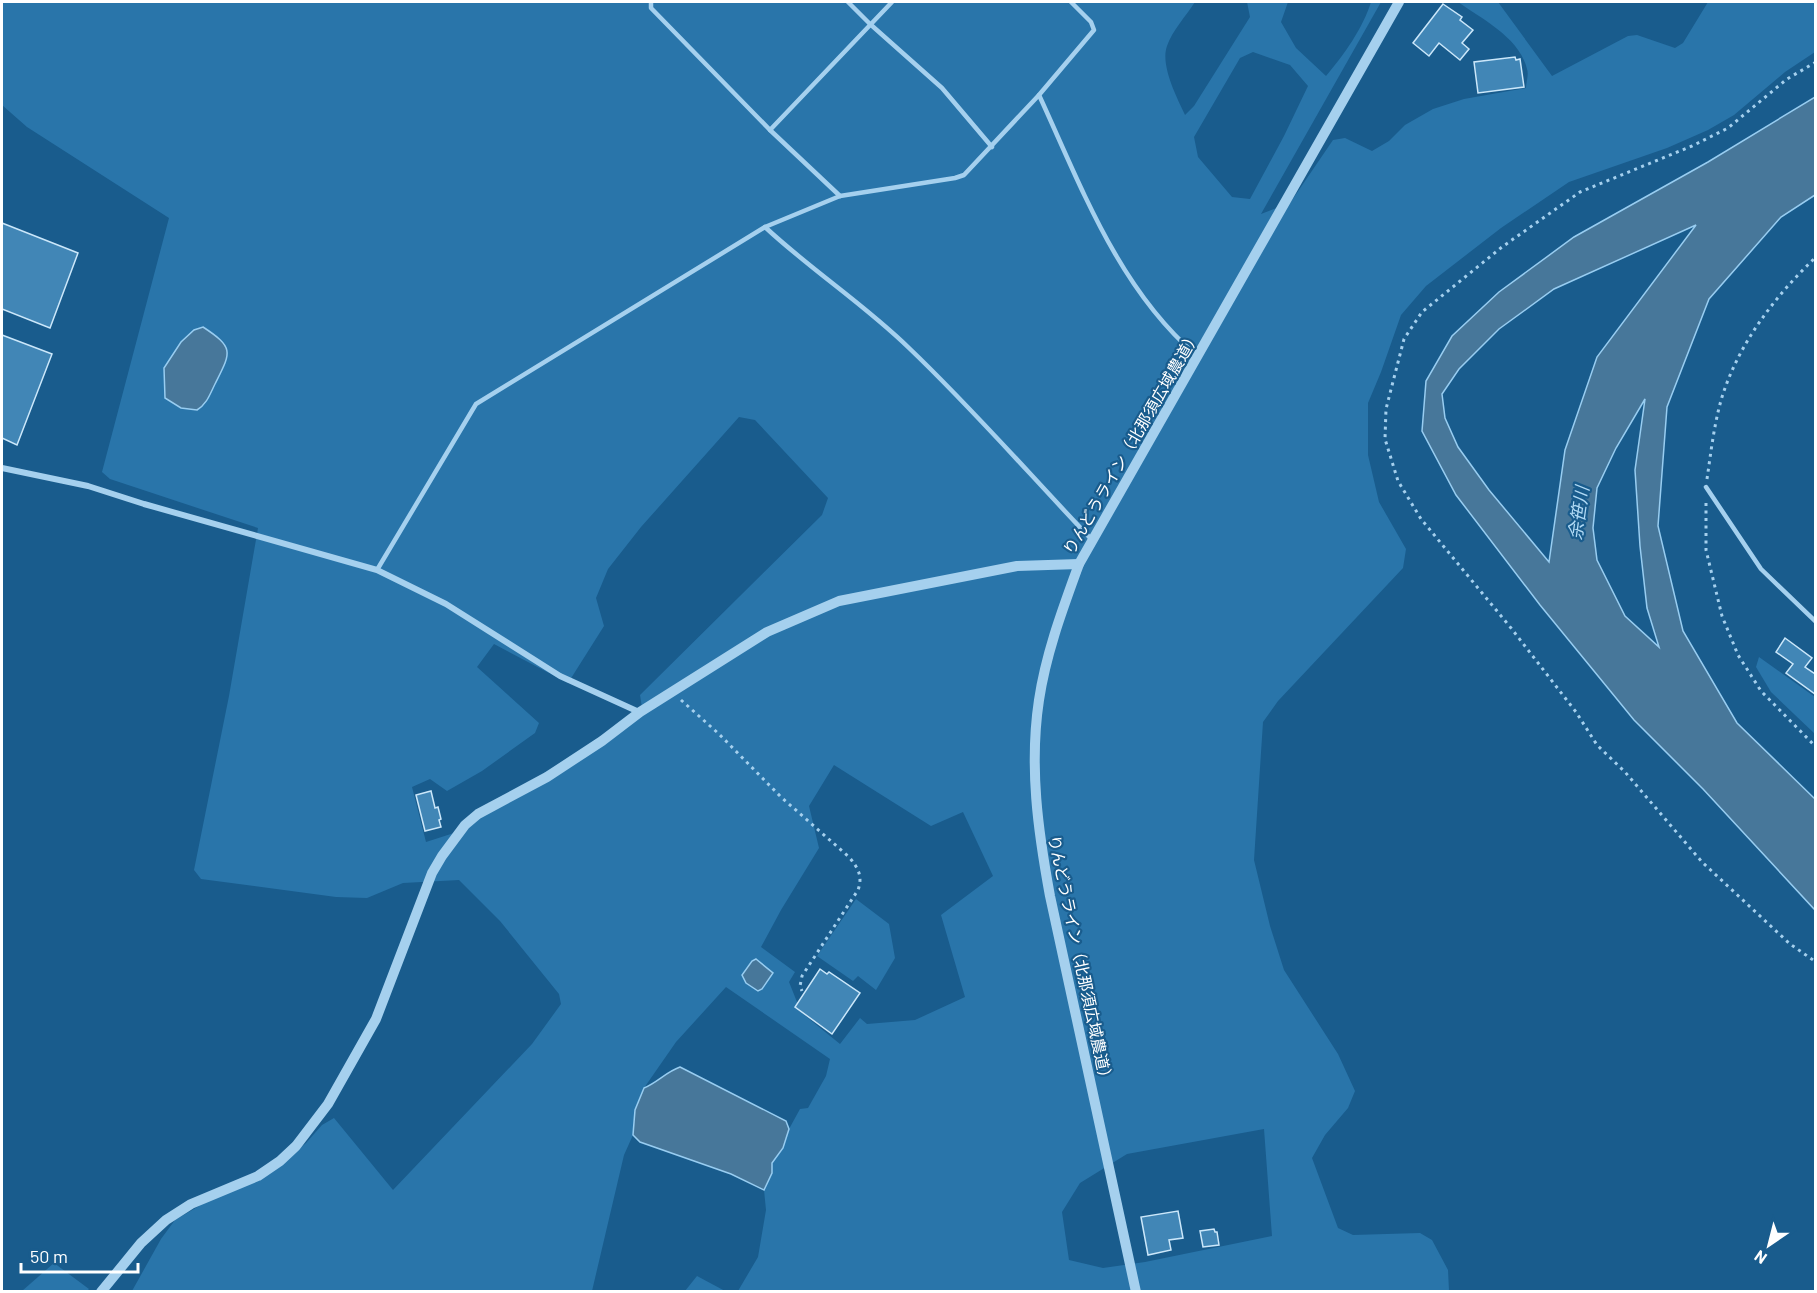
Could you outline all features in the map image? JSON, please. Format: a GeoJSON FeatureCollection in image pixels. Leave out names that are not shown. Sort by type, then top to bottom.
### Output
{"type":"FeatureCollection","features":[{"type":"Feature","properties":{"kind":"street","name":"りんどうライン（北那須広域農道）"},"geometry":{"type":"LineString","coordinates":[[1136,1292],[1039,836],[1035,740],[1039,699],[1050,647],[1078,564],[1399,2]]}},
{"type":"Feature","properties":{"kind":"street"},"geometry":{"type":"LineString","coordinates":[[2,468],[88,486],[377,570],[446,604],[560,676],[640,712]]}},
{"type":"Feature","properties":{"kind":"street"},"geometry":{"type":"LineString","coordinates":[[101,1292],[141,1243],[166,1220],[191,1204],[258,1176],[280,1161],[296,1146],[328,1104],[365,1042],[432,873],[465,825],[487,808],[547,777],[602,741],[640,712],[767,632],[839,601],[1017,566],[1078,564]]}},
{"type":"Feature","properties":{"kind":"lane"},"geometry":{"type":"LineString","coordinates":[[651,2],[651,8],[770,130],[840,196]]}},
{"type":"Feature","properties":{"kind":"lane"},"geometry":{"type":"LineString","coordinates":[[848,2],[942,88],[992,147]]}},
{"type":"Feature","properties":{"kind":"lane"},"geometry":{"type":"LineString","coordinates":[[770,130],[892,2]]}},
{"type":"Feature","properties":{"kind":"lane"},"geometry":{"type":"LineString","coordinates":[[377,570],[476,404],[765,227],[840,196],[964,175],[1039,95],[1094,30],[1091,22],[1071,2]]}},
{"type":"Feature","properties":{"kind":"lane"},"geometry":{"type":"LineString","coordinates":[[1039,95],[1103,233],[1149,306],[1175,337],[1197,356]]}},
{"type":"Feature","properties":{"kind":"lane"},"geometry":{"type":"LineString","coordinates":[[765,227],[788,249],[877,319],[909,348],[986,424],[1092,540]]}},
{"type":"Feature","properties":{"kind":"lane"},"geometry":{"type":"LineString","coordinates":[[1706,487],[1761,569],[1815,622]]}},
{"type":"Feature","properties":{"kind":"path"},"geometry":{"type":"LineString","coordinates":[[1815,62],[1787,79],[1728,128],[1692,146],[1580,192],[1502,247],[1422,312],[1404,339],[1386,409],[1384,439],[1398,480],[1421,519],[1511,628],[1576,712],[1597,745],[1625,772],[1702,862],[1790,944],[1815,962]]}},
{"type":"Feature","properties":{"kind":"path"},"geometry":{"type":"LineString","coordinates":[[1815,257],[1765,312],[1739,358],[1722,397],[1706,487],[1706,550],[1722,616],[1738,655],[1761,691],[1815,747]]}},
{"type":"Feature","properties":{"kind":"path"},"geometry":{"type":"LineString","coordinates":[[673,692],[858,868],[860,883],[858,890],[802,976],[800,986],[802,991]]}},
{"type":"Feature","properties":{"kind":"shaded area"},"geometry":{"type":"Polygon","coordinates":[[[2,2],[1195,2],[1172,35],[1165,54],[1170,81],[1185,115],[1194,106],[1250,17],[1247,2],[1288,2],[1281,22],[1296,48],[1326,76],[1352,41],[1371,2],[1381,2],[1261,214],[1290,203],[1333,140],[1345,138],[1372,151],[1389,141],[1405,125],[1433,109],[1464,99],[1526,88],[1527,69],[1517,48],[1489,22],[1458,2],[1498,2],[1552,76],[1628,36],[1637,35],[1675,48],[1683,43],[1708,2],[1815,2],[1815,52],[1785,72],[1734,115],[1708,130],[1667,148],[1569,182],[1501,228],[1426,286],[1401,315],[1368,403],[1368,455],[1379,502],[1406,549],[1403,568],[1278,701],[1263,722],[1254,860],[1270,926],[1284,970],[1338,1054],[1355,1091],[1348,1108],[1325,1135],[1312,1158],[1338,1228],[1353,1235],[1420,1233],[1432,1240],[1448,1270],[1449,1291],[738,1291],[758,1257],[766,1210],[764,1190],[772,1173],[772,1163],[783,1148],[789,1129],[800,1109],[808,1108],[826,1076],[830,1059],[726,987],[676,1042],[644,1088],[635,1110],[633,1135],[624,1155],[592,1291],[132,1291],[161,1239],[175,1220],[218,1195],[278,1168],[322,1125],[334,1118],[393,1190],[532,1044],[561,1004],[559,994],[500,921],[459,880],[403,883],[367,898],[336,897],[201,879],[194,870],[229,696],[258,528],[110,479],[102,472],[169,218],[27,127],[2,105],[2,2]],[[1253,52],[1240,58],[1194,137],[1198,157],[1232,197],[1250,199],[1308,86],[1290,65],[1253,52]],[[739,417],[641,527],[608,569],[596,598],[604,626],[568,683],[494,644],[477,667],[539,723],[535,733],[482,771],[447,791],[430,779],[412,787],[426,842],[454,833],[643,714],[640,695],[822,515],[828,498],[755,420],[739,417]],[[834,765],[809,806],[819,848],[761,947],[795,972],[789,982],[797,1002],[797,1009],[840,1044],[860,1018],[867,1024],[915,1020],[965,997],[941,915],[993,876],[963,812],[931,826],[834,765]],[[1264,1129],[1127,1154],[1080,1183],[1062,1212],[1069,1260],[1103,1268],[1145,1262],[1272,1236],[1264,1129]]]}},
{"type":"Feature","properties":{"kind":"shaded area"},"geometry":{"type":"Polygon","coordinates":[[[1759,657],[1815,697],[1815,734],[1771,692],[1756,667],[1759,657]]]}},
{"type":"Feature","properties":{"kind":"shaded area"},"geometry":{"type":"Polygon","coordinates":[[[856,899],[889,924],[895,958],[876,990],[858,976],[853,981],[817,956],[856,899]]]}},
{"type":"Feature","properties":{"kind":"shaded area"},"geometry":{"type":"Polygon","coordinates":[[[54,1263],[89,1289],[87,1291],[22,1291],[54,1263]]]}},
{"type":"Feature","properties":{"kind":"shaded area"},"geometry":{"type":"Polygon","coordinates":[[[697,1276],[725,1291],[685,1291],[697,1276]]]}},
{"type":"Feature","properties":{"kind":"water","name":"余笹川"},"geometry":{"type":"Polygon","coordinates":[[[1815,97],[1815,195],[1781,217],[1709,299],[1667,407],[1658,526],[1683,631],[1737,723],[1815,799],[1815,910],[1703,789],[1634,720],[1540,605],[1456,495],[1422,431],[1426,381],[1452,336],[1499,292],[1574,237],[1708,162],[1815,97]],[[1696,225],[1554,289],[1499,329],[1459,369],[1442,394],[1445,418],[1458,447],[1489,490],[1549,562],[1565,450],[1597,357],[1696,225]],[[1645,399],[1616,448],[1597,488],[1593,528],[1597,560],[1625,616],[1659,647],[1647,608],[1635,470],[1645,399]]]}},
{"type":"Feature","properties":{"kind":"water"},"geometry":{"type":"Polygon","coordinates":[[[203,327],[221,340],[227,351],[227,357],[203,405],[197,410],[181,408],[165,398],[164,368],[181,342],[194,330],[203,327]]]}},
{"type":"Feature","properties":{"kind":"water"},"geometry":{"type":"Polygon","coordinates":[[[756,959],[773,973],[758,991],[746,983],[742,975],[756,959]]]}},
{"type":"Feature","properties":{"kind":"water"},"geometry":{"type":"Polygon","coordinates":[[[680,1067],[786,1121],[789,1129],[783,1148],[772,1163],[772,1173],[764,1190],[731,1174],[640,1142],[633,1135],[635,1110],[644,1088],[680,1067]]]}},
{"type":"Feature","properties":{"kind":"building"},"geometry":{"type":"Polygon","coordinates":[[[1443,4],[1462,17],[1460,20],[1473,30],[1462,43],[1469,49],[1460,60],[1439,43],[1429,56],[1413,43],[1443,4]]]}},
{"type":"Feature","properties":{"kind":"building"},"geometry":{"type":"Polygon","coordinates":[[[1515,57],[1516,60],[1520,59],[1524,87],[1478,93],[1474,62],[1515,57]]]}},
{"type":"Feature","properties":{"kind":"building"},"geometry":{"type":"Polygon","coordinates":[[[2,223],[78,253],[50,328],[2,309],[2,223]]]}},
{"type":"Feature","properties":{"kind":"building"},"geometry":{"type":"Polygon","coordinates":[[[2,335],[52,354],[17,445],[2,438],[2,335]]]}},
{"type":"Feature","properties":{"kind":"building"},"geometry":{"type":"Polygon","coordinates":[[[1785,638],[1812,658],[1805,667],[1815,674],[1815,694],[1786,673],[1793,664],[1776,652],[1785,638]]]}},
{"type":"Feature","properties":{"kind":"building"},"geometry":{"type":"Polygon","coordinates":[[[431,791],[435,808],[438,807],[441,827],[425,831],[416,795],[431,791]]]}},
{"type":"Feature","properties":{"kind":"building"},"geometry":{"type":"Polygon","coordinates":[[[820,969],[827,974],[829,972],[860,993],[832,1034],[795,1007],[820,969]]]}},
{"type":"Feature","properties":{"kind":"building"},"geometry":{"type":"Polygon","coordinates":[[[1178,1211],[1183,1238],[1169,1240],[1171,1250],[1148,1255],[1141,1217],[1178,1211]]]}},
{"type":"Feature","properties":{"kind":"building"},"geometry":{"type":"Polygon","coordinates":[[[1214,1229],[1217,1232],[1219,1245],[1203,1247],[1200,1231],[1214,1229]]]}}]}
